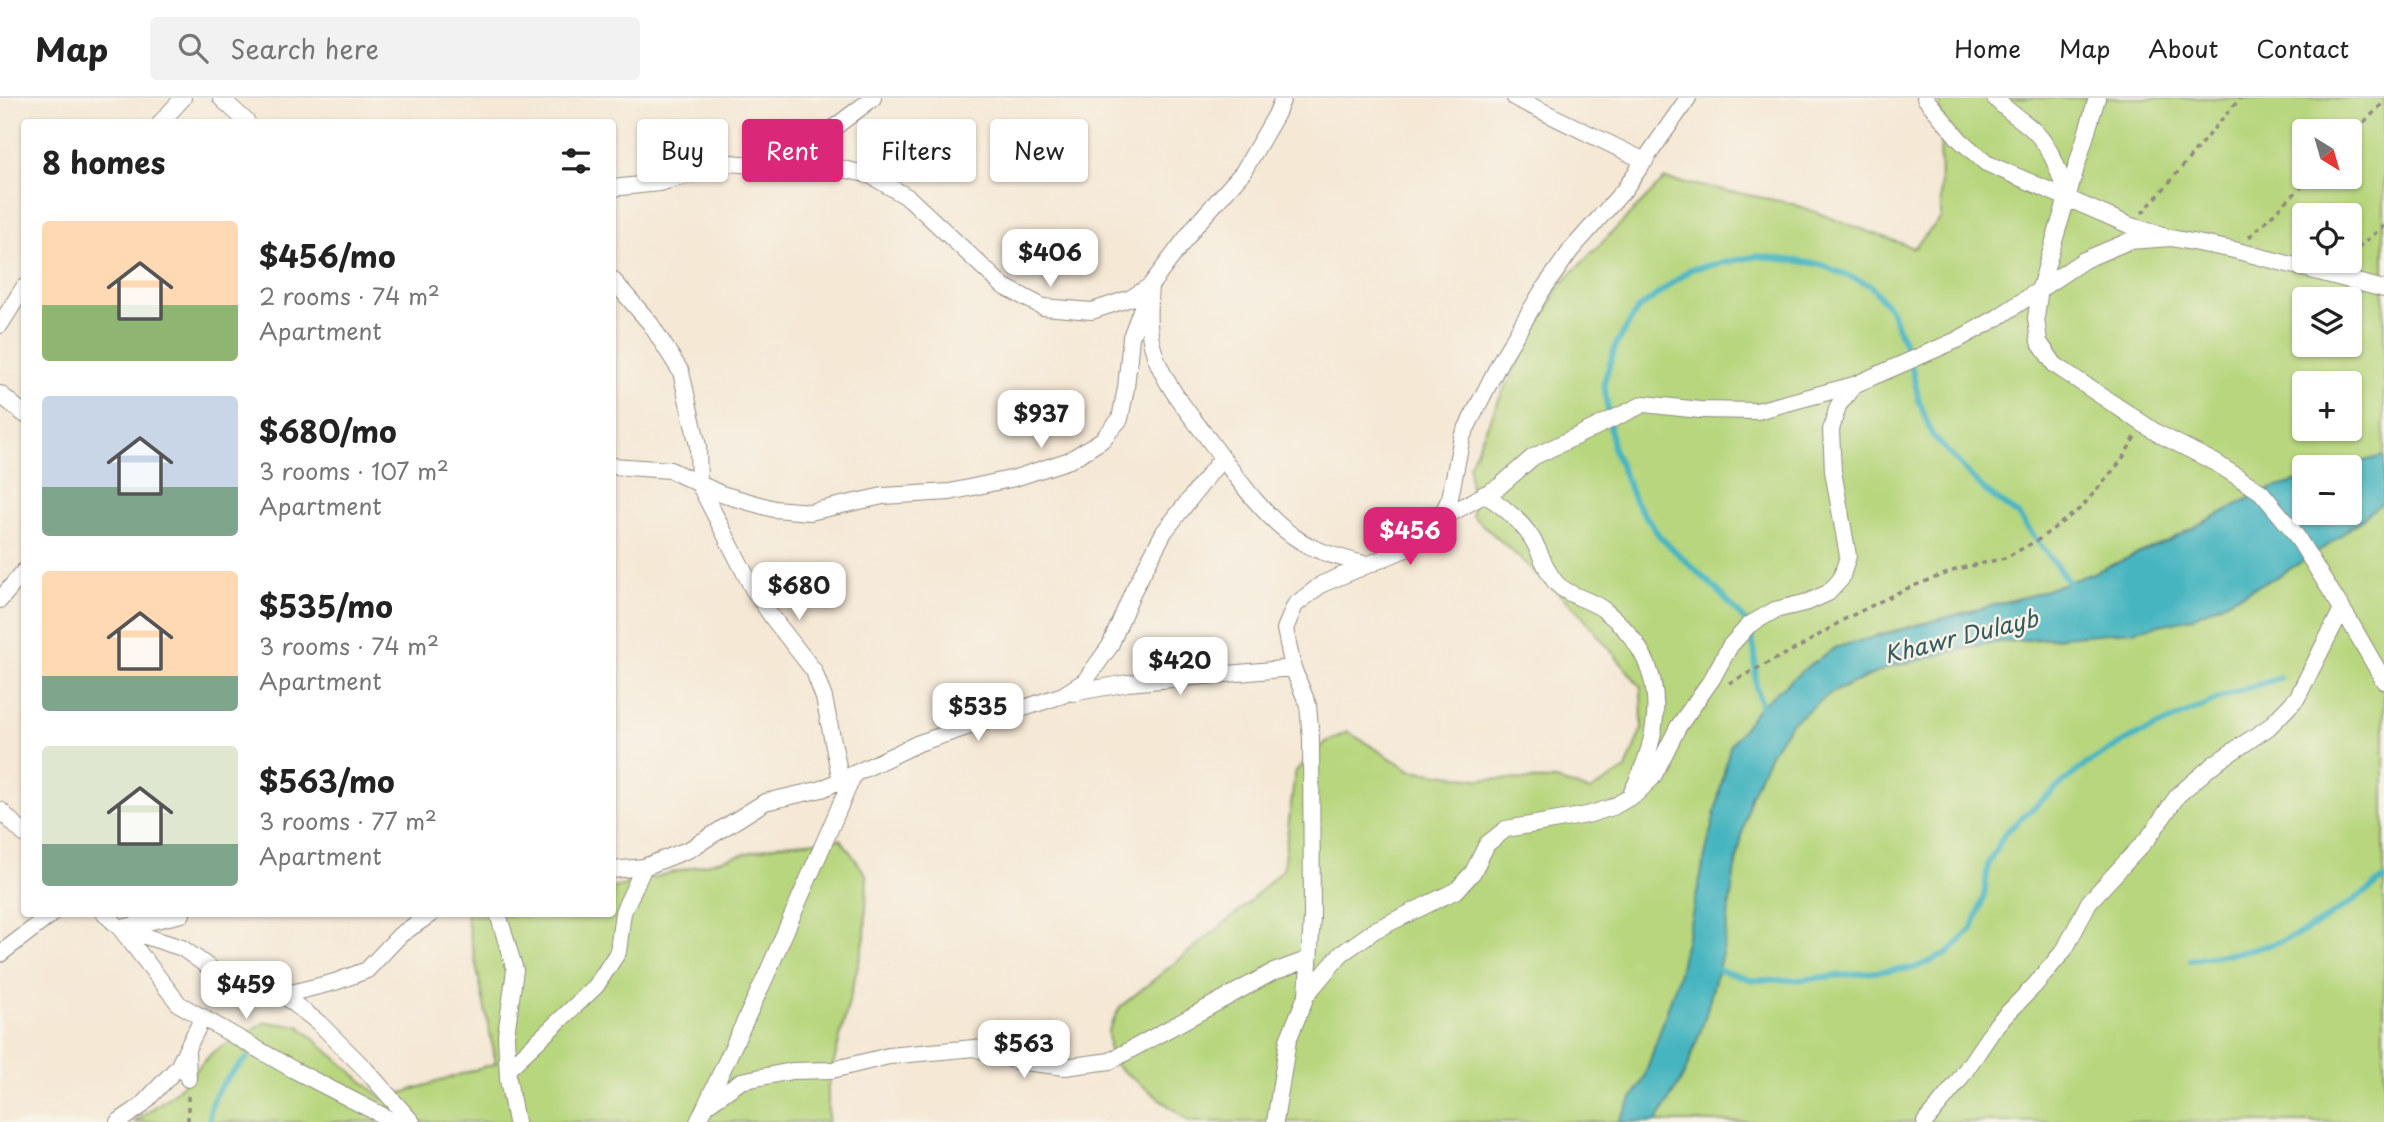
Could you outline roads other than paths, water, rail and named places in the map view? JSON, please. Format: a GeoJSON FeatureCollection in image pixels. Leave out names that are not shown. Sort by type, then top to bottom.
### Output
{"type":"FeatureCollection","features":[{"type":"Feature","properties":{"kind":"street"},"geometry":{"type":"LineString","coordinates":[[164,119],[183,98]]}},
{"type":"Feature","properties":{"kind":"street"},"geometry":{"type":"LineString","coordinates":[[221,98],[244,119]]}},
{"type":"Feature","properties":{"kind":"street"},"geometry":{"type":"LineString","coordinates":[[843,122],[873,98]]}},
{"type":"Feature","properties":{"kind":"street"},"geometry":{"type":"LineString","coordinates":[[1515,98],[1645,161]]}},
{"type":"Feature","properties":{"kind":"street"},"geometry":{"type":"LineString","coordinates":[[1307,994],[1312,918],[1311,739],[1308,705],[1293,668],[1285,629],[1295,605],[1322,584],[1408,548],[1426,535],[1439,520],[1450,498],[1462,437],[1501,360],[1542,291],[1571,250],[1624,190],[1688,98]]}},
{"type":"Feature","properties":{"kind":"street"},"geometry":{"type":"LineString","coordinates":[[1925,98],[1960,139],[1986,163],[2131,226],[2384,289]]}},
{"type":"Feature","properties":{"kind":"street"},"geometry":{"type":"LineString","coordinates":[[1995,98],[2005,110],[2036,133],[2053,157],[2068,199]]}},
{"type":"Feature","properties":{"kind":"street"},"geometry":{"type":"LineString","coordinates":[[2097,98],[2039,288],[2036,318],[2039,342],[2055,365],[2143,424],[2216,463],[2261,492],[2292,529],[2384,681]]}},
{"type":"Feature","properties":{"kind":"street"},"geometry":{"type":"LineString","coordinates":[[616,466],[670,470],[721,494],[774,509],[810,512],[883,496],[950,492],[1015,478],[1070,460],[1102,440],[1120,419],[1131,337],[1150,286],[1196,225],[1243,172],[1285,100]]}},
{"type":"Feature","properties":{"kind":"street"},"geometry":{"type":"LineString","coordinates":[[616,188],[659,183],[731,163],[742,164]]}},
{"type":"Feature","properties":{"kind":"street"},"geometry":{"type":"LineString","coordinates":[[843,169],[870,175],[909,198],[1003,286],[1043,307],[1092,311],[1131,298],[1150,286]]}},
{"type":"Feature","properties":{"kind":"street"},"geometry":{"type":"LineString","coordinates":[[1439,520],[1500,485],[1533,457],[1644,404],[1700,410],[1757,411],[1854,385],[1957,340],[1997,318],[2084,261],[2129,241],[2171,238]]}},
{"type":"Feature","properties":{"kind":"street"},"geometry":{"type":"LineString","coordinates":[[616,284],[650,323],[681,372],[698,446],[699,484],[753,589],[814,671],[847,779],[698,1122]]}},
{"type":"Feature","properties":{"kind":"street"},"geometry":{"type":"LineString","coordinates":[[1150,286],[1147,323],[1155,354],[1172,390],[1222,458],[1270,517],[1295,538],[1332,556],[1367,565]]}},
{"type":"Feature","properties":{"kind":"street"},"geometry":{"type":"LineString","coordinates":[[0,325],[21,292]]}},
{"type":"Feature","properties":{"kind":"street"},"geometry":{"type":"LineString","coordinates":[[1275,1122],[1288,1040],[1307,994],[1340,954],[1375,930],[1457,890],[1473,872],[1487,845],[1506,829],[1587,815],[1613,807],[1637,793],[1653,777],[1678,727],[1712,679],[1730,646],[1749,625],[1775,610],[1808,602],[1828,593],[1841,579],[1848,556],[1833,471],[1830,430],[1838,407],[1854,385]]}},
{"type":"Feature","properties":{"kind":"street"},"geometry":{"type":"LineString","coordinates":[[0,394],[21,412]]}},
{"type":"Feature","properties":{"kind":"street"},"geometry":{"type":"LineString","coordinates":[[1063,695],[1085,681],[1110,646],[1133,592],[1164,532],[1222,458]]}},
{"type":"Feature","properties":{"kind":"street"},"geometry":{"type":"LineString","coordinates":[[1484,494],[1507,509],[1531,537],[1558,584],[1572,594],[1597,604],[1620,622],[1642,649],[1654,683],[1656,718],[1646,763],[1629,798]]}},
{"type":"Feature","properties":{"kind":"street"},"geometry":{"type":"LineString","coordinates":[[0,600],[21,575]]}},
{"type":"Feature","properties":{"kind":"street"},"geometry":{"type":"LineString","coordinates":[[1925,1122],[1957,1083],[1997,1024],[2065,949],[2089,902],[2148,837],[2178,794],[2214,764],[2269,727],[2297,698],[2342,609]]}},
{"type":"Feature","properties":{"kind":"street"},"geometry":{"type":"LineString","coordinates":[[616,870],[644,867],[690,849],[765,802],[822,789],[919,743],[1063,695],[1128,683],[1293,668]]}},
{"type":"Feature","properties":{"kind":"street"},"geometry":{"type":"LineString","coordinates":[[0,810],[21,831]]}},
{"type":"Feature","properties":{"kind":"street"},"geometry":{"type":"LineString","coordinates":[[508,1069],[596,986],[618,952],[623,912],[644,867]]}},
{"type":"Feature","properties":{"kind":"street"},"geometry":{"type":"LineString","coordinates":[[0,954],[48,917]]}},
{"type":"Feature","properties":{"kind":"street"},"geometry":{"type":"LineString","coordinates":[[108,917],[120,928],[179,1004],[294,1070],[395,1122]]}},
{"type":"Feature","properties":{"kind":"street"},"geometry":{"type":"LineString","coordinates":[[120,928],[169,917]]}},
{"type":"Feature","properties":{"kind":"street"},"geometry":{"type":"LineString","coordinates":[[120,928],[182,948],[231,983],[254,991],[283,995],[335,982],[367,970],[400,935],[426,917]]}},
{"type":"Feature","properties":{"kind":"street"},"geometry":{"type":"LineString","coordinates":[[499,917],[515,970],[506,1035],[516,1122]]}},
{"type":"Feature","properties":{"kind":"street"},"geometry":{"type":"LineString","coordinates":[[708,1104],[741,1081],[792,1071],[832,1070],[889,1056],[974,1048],[1016,1061],[1065,1067],[1110,1061],[1271,972],[1309,959]]}},
{"type":"Feature","properties":{"kind":"street"},"geometry":{"type":"LineString","coordinates":[[283,995],[319,1023],[412,1122]]}},
{"type":"Feature","properties":{"kind":"street"},"geometry":{"type":"LineString","coordinates":[[118,1122],[140,1108],[178,1067],[203,1017]]}},
{"type":"Feature","properties":{"kind":"street"},"geometry":{"type":"LineString","coordinates":[[187,1050],[188,1079]]}},
{"type":"Feature","properties":{"kind":"water"},"geometry":{"type":"Polygon","coordinates":[[[2384,456],[2384,501],[2362,519],[2362,462],[2384,456]]]}},
{"type":"Feature","properties":{"kind":"water","name":"Khawr Dulayb"},"geometry":{"type":"Polygon","coordinates":[[[2292,483],[2292,525],[2354,525],[2326,547],[2278,576],[2192,618],[2132,631],[1988,643],[1889,667],[1831,693],[1791,723],[1770,754],[1750,797],[1734,874],[1724,946],[1704,1021],[1684,1075],[1656,1122],[1618,1122],[1643,1081],[1677,981],[1730,746],[1760,706],[1808,666],[1837,647],[2032,595],[2093,573],[2170,540],[2261,492],[2292,483]]]}},
{"type":"Feature","properties":{"kind":"waterway"},"geometry":{"type":"LineString","coordinates":[[1763,711],[1756,686],[1755,654],[1749,625],[1717,590],[1661,538],[1635,501],[1613,448],[1604,382],[1616,345],[1637,310],[1691,269],[1758,256],[1819,264],[1870,285],[1891,310],[1910,359],[1919,401],[1932,435],[1983,489],[2018,515],[2073,588]]}},
{"type":"Feature","properties":{"kind":"waterway"},"geometry":{"type":"LineString","coordinates":[[1712,968],[1752,980],[1796,980],[1914,968],[1947,954],[1973,928],[1984,896],[1988,864],[2005,833],[2049,794],[2085,765],[2125,741],[2232,693],[2280,678]]}},
{"type":"Feature","properties":{"kind":"waterway"},"geometry":{"type":"LineString","coordinates":[[2191,960],[2255,949],[2292,937],[2328,918],[2384,879]]}},
{"type":"Feature","properties":{"kind":"waterway"},"geometry":{"type":"LineString","coordinates":[[210,1122],[216,1094],[226,1079],[247,1058]]}}]}
